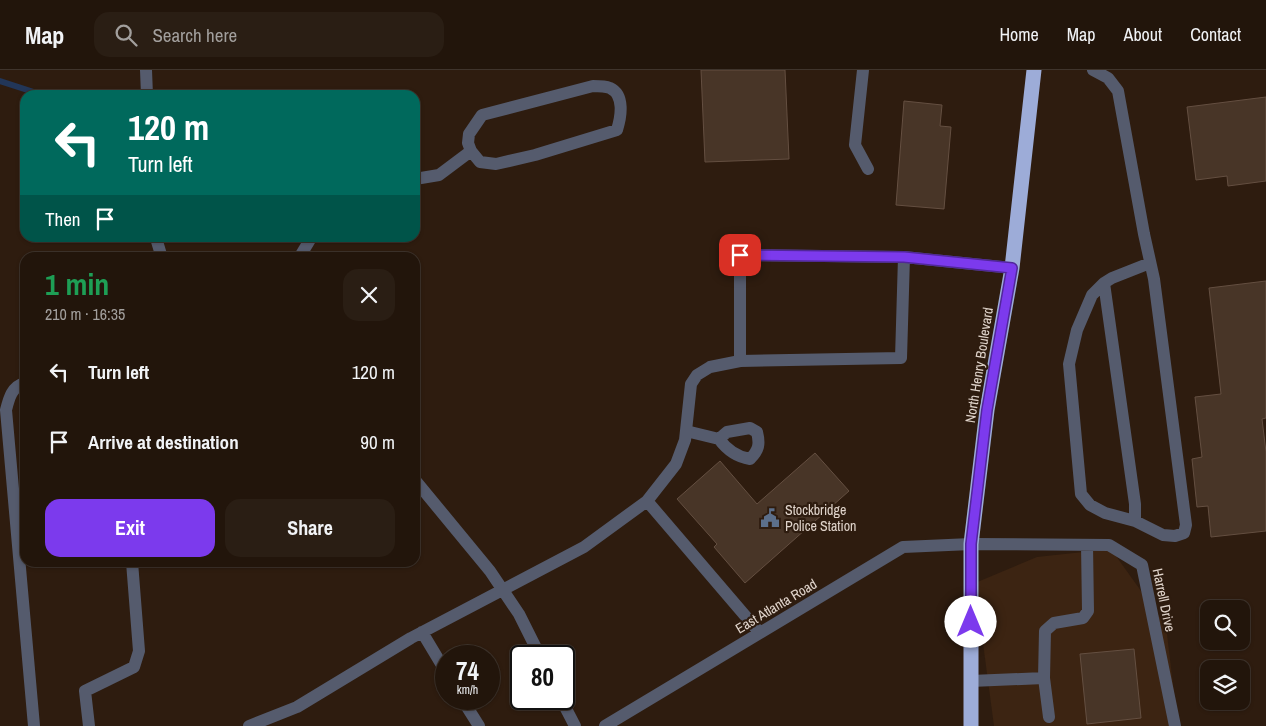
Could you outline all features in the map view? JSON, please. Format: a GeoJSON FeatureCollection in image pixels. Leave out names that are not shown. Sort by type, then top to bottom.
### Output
{"type":"FeatureCollection","features":[{"type":"Feature","properties":{"kind":"highway","name":"North Henry Boulevard"},"geometry":{"type":"LineString","coordinates":[[972,726],[971,544],[987,410],[1012,268],[1034,70]]}},
{"type":"Feature","properties":{"kind":"street"},"geometry":{"type":"LineString","coordinates":[[146,70],[147,90]]}},
{"type":"Feature","properties":{"kind":"street"},"geometry":{"type":"LineString","coordinates":[[863,70],[855,145],[868,169]]}},
{"type":"Feature","properties":{"kind":"street"},"geometry":{"type":"LineString","coordinates":[[1093,70],[1108,78],[1118,91],[1150,263],[1186,525],[1184,533],[1175,536],[1164,535],[1135,521],[1105,513],[1090,505],[1081,494],[1069,364],[1072,347],[1084,311],[1092,295],[1112,278],[1150,263]]}},
{"type":"Feature","properties":{"kind":"street"},"geometry":{"type":"LineString","coordinates":[[593,86],[609,87],[617,94],[621,119],[617,130],[607,134],[496,164],[480,162],[471,151],[468,143],[469,134],[482,115],[593,86]]}},
{"type":"Feature","properties":{"kind":"street"},"geometry":{"type":"LineString","coordinates":[[420,178],[439,174],[471,151]]}},
{"type":"Feature","properties":{"kind":"street"},"geometry":{"type":"LineString","coordinates":[[740,360],[740,255],[904,257],[1012,268]]}},
{"type":"Feature","properties":{"kind":"street"},"geometry":{"type":"LineString","coordinates":[[248,726],[297,707],[422,632],[502,588],[584,547],[647,501],[676,464],[686,431],[691,384],[697,375],[710,367],[740,360],[902,358],[904,257]]}},
{"type":"Feature","properties":{"kind":"street"},"geometry":{"type":"LineString","coordinates":[[1104,283],[1135,504],[1135,521]]}},
{"type":"Feature","properties":{"kind":"street"},"geometry":{"type":"LineString","coordinates":[[20,384],[10,394],[6,410],[34,726]]}},
{"type":"Feature","properties":{"kind":"street"},"geometry":{"type":"LineString","coordinates":[[686,431],[719,439]]}},
{"type":"Feature","properties":{"kind":"street"},"geometry":{"type":"LineString","coordinates":[[420,486],[502,588],[519,614],[534,645]]}},
{"type":"Feature","properties":{"kind":"street"},"geometry":{"type":"LineString","coordinates":[[647,501],[760,633]]}},
{"type":"Feature","properties":{"kind":"street","name":"Harrell Drive"},"geometry":{"type":"LineString","coordinates":[[971,544],[1109,545],[1142,565],[1175,726]]}},
{"type":"Feature","properties":{"kind":"street","name":"East Atlanta Road"},"geometry":{"type":"LineString","coordinates":[[606,726],[903,547],[971,544]]}},
{"type":"Feature","properties":{"kind":"street"},"geometry":{"type":"LineString","coordinates":[[1049,717],[1044,678],[1046,630],[1054,623],[1083,618],[1088,611],[1086,545]]}},
{"type":"Feature","properties":{"kind":"street"},"geometry":{"type":"LineString","coordinates":[[89,726],[85,691],[134,667],[139,651],[132,567]]}},
{"type":"Feature","properties":{"kind":"street"},"geometry":{"type":"LineString","coordinates":[[422,632],[435,654]]}},
{"type":"Feature","properties":{"kind":"street"},"geometry":{"type":"LineString","coordinates":[[971,681],[1044,678]]}},
{"type":"Feature","properties":{"kind":"street"},"geometry":{"type":"LineString","coordinates":[[469,710],[479,726]]}},
{"type":"Feature","properties":{"kind":"street"},"geometry":{"type":"LineString","coordinates":[[567,710],[575,726]]}},
{"type":"Feature","properties":{"kind":"shaded area"},"geometry":{"type":"Polygon","coordinates":[[[1111,549],[1166,626],[1178,726],[994,726],[975,583],[1037,557],[1111,549]]]}},
{"type":"Feature","properties":{"kind":"building"},"geometry":{"type":"Polygon","coordinates":[[[701,70],[785,70],[789,159],[705,162],[701,70]]]}},
{"type":"Feature","properties":{"kind":"building"},"geometry":{"type":"Polygon","coordinates":[[[1266,97],[1266,181],[1228,186],[1227,176],[1196,180],[1187,107],[1266,97]]]}},
{"type":"Feature","properties":{"kind":"building"},"geometry":{"type":"Polygon","coordinates":[[[904,101],[942,105],[940,126],[951,127],[944,209],[896,205],[904,101]]]}},
{"type":"Feature","properties":{"kind":"building"},"geometry":{"type":"Polygon","coordinates":[[[1266,281],[1266,418],[1262,419],[1266,452],[1266,531],[1211,537],[1208,506],[1197,507],[1192,459],[1202,457],[1195,397],[1221,394],[1209,288],[1266,281]]]}},
{"type":"Feature","properties":{"kind":"building"},"geometry":{"type":"Polygon","coordinates":[[[815,453],[849,491],[745,583],[714,547],[717,544],[677,499],[720,461],[757,504],[815,453]]]}},
{"type":"Feature","properties":{"kind":"building"},"geometry":{"type":"Polygon","coordinates":[[[1134,649],[1141,718],[1087,724],[1080,654],[1134,649]]]}},
{"type":"Feature","properties":{"kind":"waterway"},"geometry":{"type":"LineString","coordinates":[[0,81],[28,90]]}},
{"type":"Feature","properties":{"kind":"place","name":"Stockbridge Police Station"},"geometry":{"type":"Point","coordinates":[770,518]}},
{"type":"Feature","properties":{"kind":"route"},"geometry":{"type":"LineString","coordinates":[[740,255],[904,257],[1012,268],[987,410],[971,544],[971,622]]}}]}
